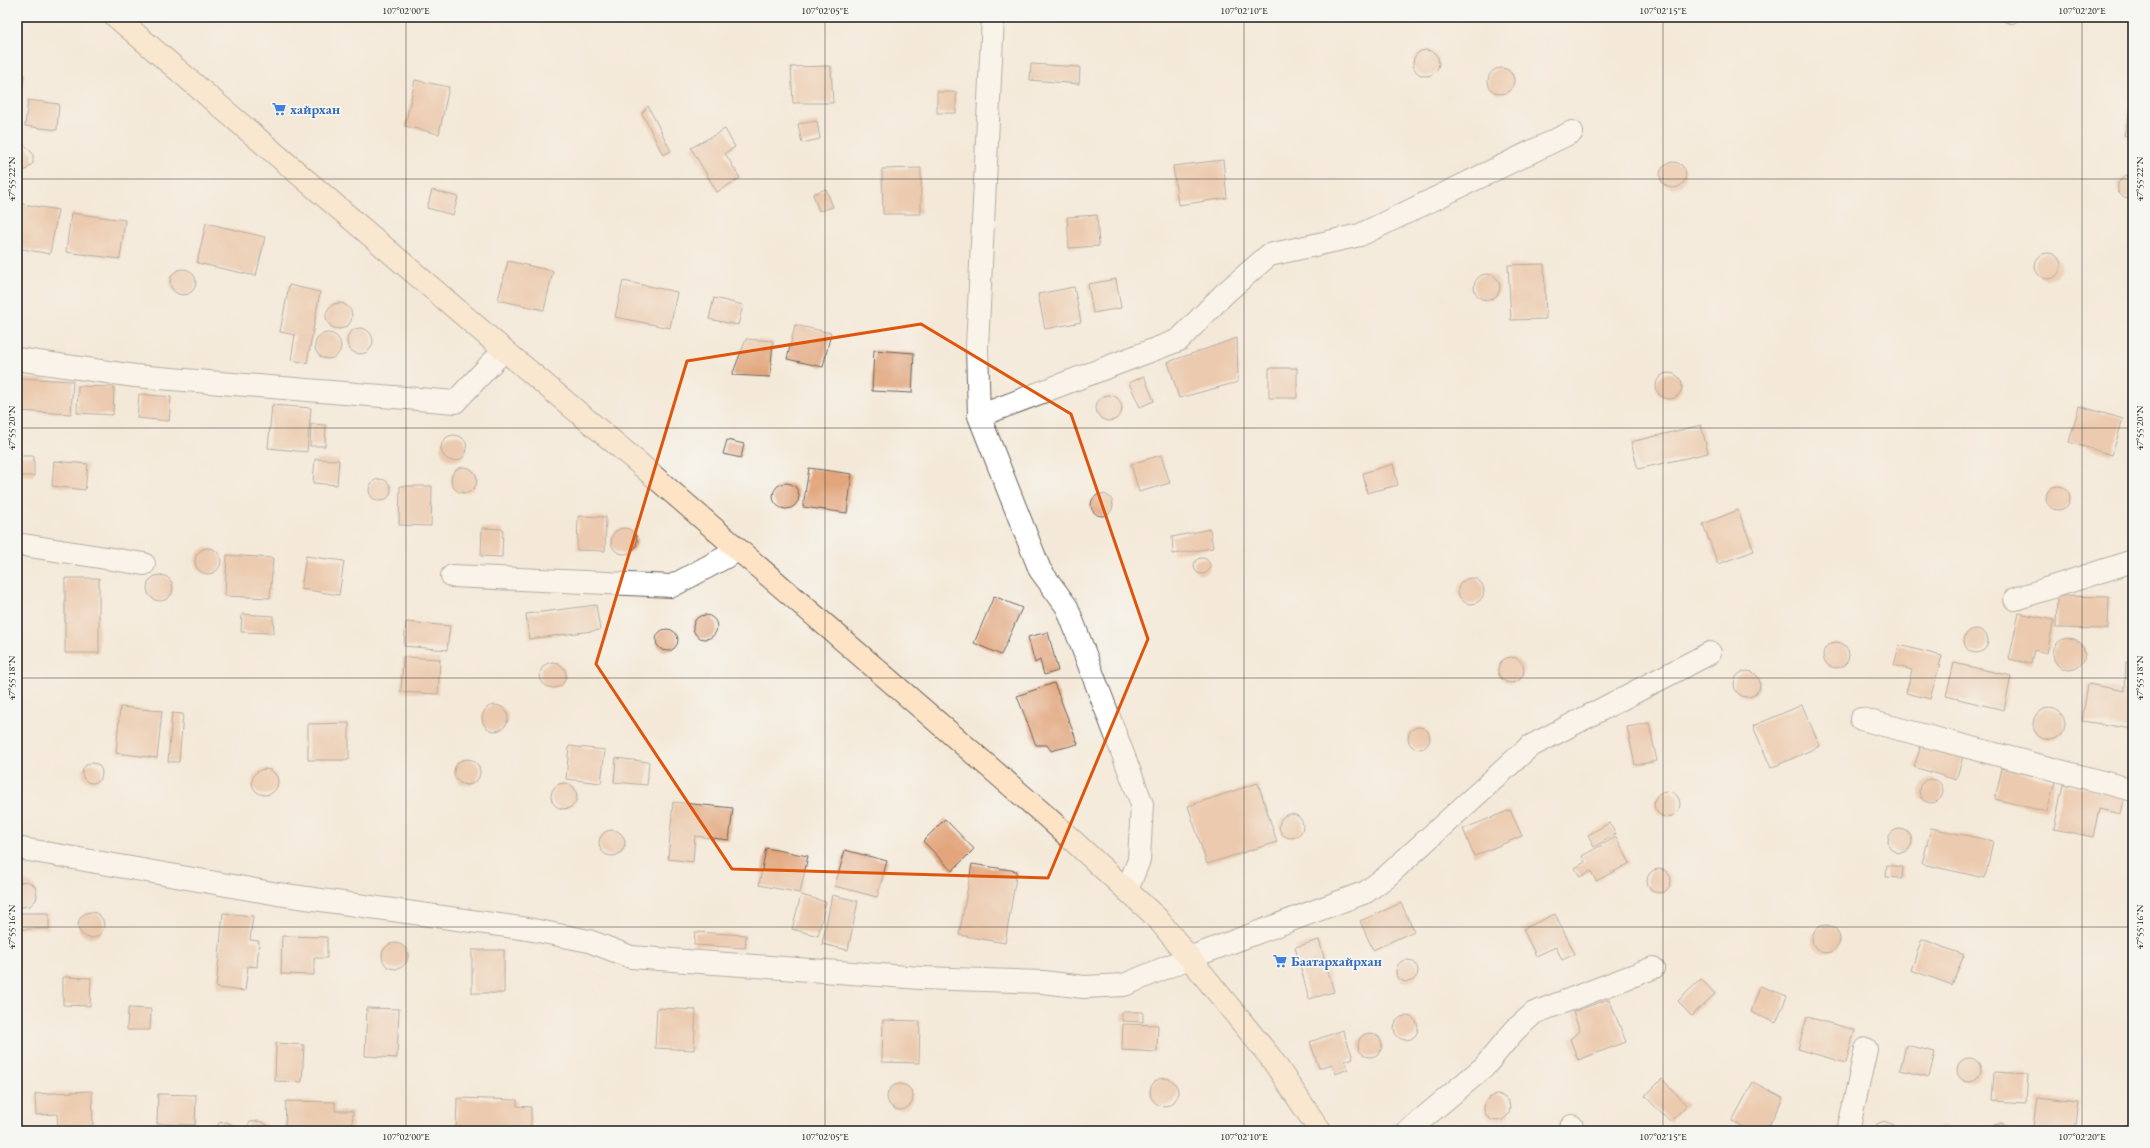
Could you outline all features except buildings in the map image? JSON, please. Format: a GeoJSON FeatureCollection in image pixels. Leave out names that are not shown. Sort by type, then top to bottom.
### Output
{"type":"FeatureCollection","features":[{"type":"Feature","properties":{"kind":"street"},"geometry":{"type":"LineString","coordinates":[[116,17],[504,350],[635,460],[737,551],[1047,817],[1127,890],[1157,918],[1271,1058],[1320,1131]]}},
{"type":"Feature","properties":{"kind":"street"},"geometry":{"type":"LineString","coordinates":[[993,17],[977,347],[979,416],[1040,570],[1068,607],[1142,804],[1139,860],[1127,890]]}},
{"type":"Feature","properties":{"kind":"street"},"geometry":{"type":"LineString","coordinates":[[979,416],[1179,340],[1224,294],[1269,255],[1360,235],[1572,132]]}},
{"type":"Feature","properties":{"kind":"street"},"geometry":{"type":"LineString","coordinates":[[17,359],[135,376],[455,402],[504,350]]}},
{"type":"Feature","properties":{"kind":"street"},"geometry":{"type":"LineString","coordinates":[[17,544],[144,564]]}},
{"type":"Feature","properties":{"kind":"street"},"geometry":{"type":"LineString","coordinates":[[452,576],[672,586],[737,551]]}},
{"type":"Feature","properties":{"kind":"street"},"geometry":{"type":"LineString","coordinates":[[2015,599],[2133,561]]}},
{"type":"Feature","properties":{"kind":"street"},"geometry":{"type":"LineString","coordinates":[[17,848],[278,894],[528,929],[589,941],[631,957],[920,978],[1043,982],[1084,987],[1124,985],[1189,958],[1366,892],[1386,877],[1529,747],[1710,653]]}},
{"type":"Feature","properties":{"kind":"street"},"geometry":{"type":"LineString","coordinates":[[1861,719],[2133,790]]}},
{"type":"Feature","properties":{"kind":"street"},"geometry":{"type":"LineString","coordinates":[[1408,1131],[1484,1067],[1515,1030],[1534,1013],[1653,968]]}},
{"type":"Feature","properties":{"kind":"street"},"geometry":{"type":"LineString","coordinates":[[1848,1131],[1866,1049]]}},
{"type":"Feature","properties":{"kind":"highlighted area"},"geometry":{"type":"Polygon","coordinates":[[[921,324],[1071,414],[1148,639],[1048,878],[732,869],[596,664],[687,361],[921,324]]]}},
{"type":"Feature","properties":{"kind":"place","name":"хайрхан"},"geometry":{"type":"Point","coordinates":[279,109]}},
{"type":"Feature","properties":{"kind":"place","name":"Баатархайрхан"},"geometry":{"type":"Point","coordinates":[1280,961]}}]}
